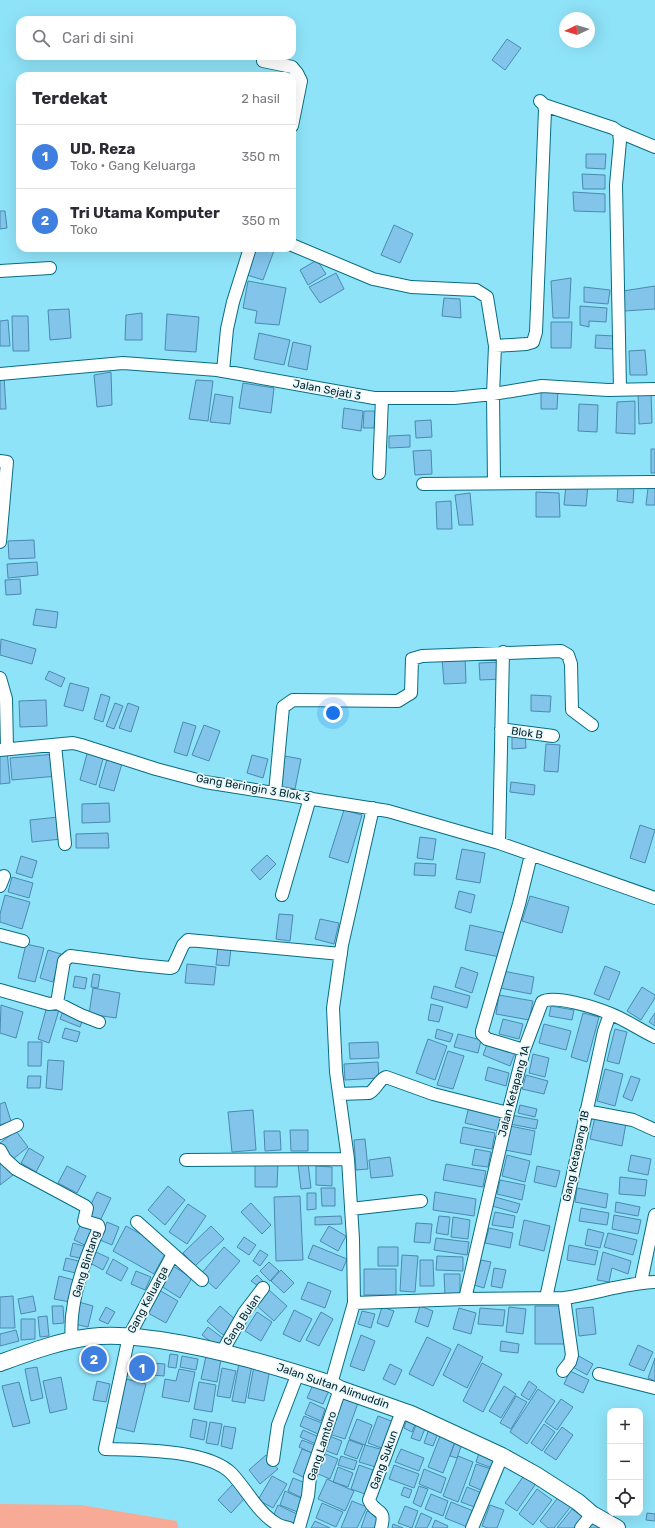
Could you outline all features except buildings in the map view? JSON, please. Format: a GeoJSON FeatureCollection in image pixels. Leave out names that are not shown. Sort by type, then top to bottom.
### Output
{"type":"FeatureCollection","features":[{"type":"Feature","properties":{"kind":"main road","name":"Jalan Sultan Alimuddin"},"geometry":{"type":"LineString","coordinates":[[0,1363],[72,1340],[92,1337],[129,1336],[173,1342],[222,1352],[298,1373],[402,1411],[502,1456],[560,1490],[592,1514],[617,1528]]}},
{"type":"Feature","properties":{"kind":"street"},"geometry":{"type":"LineString","coordinates":[[263,61],[292,67],[298,73],[301,81],[296,106]]}},
{"type":"Feature","properties":{"kind":"street"},"geometry":{"type":"LineString","coordinates":[[494,346],[526,344],[533,342],[536,332],[545,118],[542,102],[613,128],[655,147]]}},
{"type":"Feature","properties":{"kind":"street"},"geometry":{"type":"LineString","coordinates":[[619,132],[620,141],[616,185],[620,390]]}},
{"type":"Feature","properties":{"kind":"street"},"geometry":{"type":"LineString","coordinates":[[296,247],[373,279],[411,287],[476,290],[487,297],[494,346],[494,483]]}},
{"type":"Feature","properties":{"kind":"street"},"geometry":{"type":"LineString","coordinates":[[223,371],[227,329],[233,302],[249,252]]}},
{"type":"Feature","properties":{"kind":"street"},"geometry":{"type":"LineString","coordinates":[[0,271],[50,268]]}},
{"type":"Feature","properties":{"kind":"street","name":"Jalan Sejati 3"},"geometry":{"type":"LineString","coordinates":[[0,374],[123,363],[223,371],[374,398],[454,398],[493,394],[542,386],[620,390],[655,389]]}},
{"type":"Feature","properties":{"kind":"street"},"geometry":{"type":"LineString","coordinates":[[379,473],[382,398]]}},
{"type":"Feature","properties":{"kind":"street"},"geometry":{"type":"LineString","coordinates":[[0,461],[7,462],[0,542]]}},
{"type":"Feature","properties":{"kind":"street"},"geometry":{"type":"LineString","coordinates":[[423,484],[655,482]]}},
{"type":"Feature","properties":{"kind":"street"},"geometry":{"type":"LineString","coordinates":[[275,792],[283,707],[293,700],[398,701],[411,693],[412,659],[422,656],[561,651],[568,655],[571,664],[572,710],[592,725]]}},
{"type":"Feature","properties":{"kind":"street"},"geometry":{"type":"LineString","coordinates":[[499,842],[504,652]]}},
{"type":"Feature","properties":{"kind":"street"},"geometry":{"type":"LineString","coordinates":[[0,678],[6,699],[3,749]]}},
{"type":"Feature","properties":{"kind":"street","name":"Blok B"},"geometry":{"type":"LineString","coordinates":[[502,729],[553,736]]}},
{"type":"Feature","properties":{"kind":"street","name":"Gang Beringin 3 Blok 3"},"geometry":{"type":"LineString","coordinates":[[3,749],[72,743],[156,769],[205,782],[388,811],[499,842],[655,898]]}},
{"type":"Feature","properties":{"kind":"street"},"geometry":{"type":"LineString","coordinates":[[55,745],[65,844]]}},
{"type":"Feature","properties":{"kind":"street"},"geometry":{"type":"LineString","coordinates":[[282,895],[310,798]]}},
{"type":"Feature","properties":{"kind":"street","name":"Gang Lamtoro"},"geometry":{"type":"LineString","coordinates":[[299,1528],[308,1496],[310,1477],[336,1386],[354,1303],[353,1239],[348,1159],[333,1035],[333,1008],[341,954],[373,808]]}},
{"type":"Feature","properties":{"kind":"street"},"geometry":{"type":"LineString","coordinates":[[524,1050],[487,1039],[482,1034],[482,1031],[519,904],[531,854]]}},
{"type":"Feature","properties":{"kind":"street"},"geometry":{"type":"LineString","coordinates":[[0,934],[23,941]]}},
{"type":"Feature","properties":{"kind":"street"},"geometry":{"type":"LineString","coordinates":[[57,1002],[64,961],[70,956],[170,968],[173,967],[183,944],[188,940],[341,954]]}},
{"type":"Feature","properties":{"kind":"street"},"geometry":{"type":"LineString","coordinates":[[0,990],[49,1004],[57,1002],[81,1015],[99,1022]]}},
{"type":"Feature","properties":{"kind":"street","name":"Jalan Ketapang 1A"},"geometry":{"type":"LineString","coordinates":[[465,1300],[508,1112],[524,1050],[542,1002],[545,999],[551,998],[568,1001],[610,1014],[655,1037]]}},
{"type":"Feature","properties":{"kind":"street","name":"Gang Ketapang 1B"},"geometry":{"type":"LineString","coordinates":[[546,1298],[604,1031],[610,1014]]}},
{"type":"Feature","properties":{"kind":"street"},"geometry":{"type":"LineString","coordinates":[[339,1094],[372,1092],[382,1079],[386,1077],[433,1094],[508,1112]]}},
{"type":"Feature","properties":{"kind":"street"},"geometry":{"type":"LineString","coordinates":[[586,1111],[633,1120],[655,1130]]}},
{"type":"Feature","properties":{"kind":"street"},"geometry":{"type":"LineString","coordinates":[[0,1132],[17,1125]]}},
{"type":"Feature","properties":{"kind":"street","name":"Gang Bintang"},"geometry":{"type":"LineString","coordinates":[[0,1150],[5,1158],[16,1169],[85,1206],[87,1208],[84,1221],[98,1225],[99,1228],[79,1284],[73,1306],[71,1328],[72,1340]]}},
{"type":"Feature","properties":{"kind":"street"},"geometry":{"type":"LineString","coordinates":[[186,1160],[348,1159]]}},
{"type":"Feature","properties":{"kind":"street"},"geometry":{"type":"LineString","coordinates":[[351,1209],[421,1201]]}},
{"type":"Feature","properties":{"kind":"street"},"geometry":{"type":"LineString","coordinates":[[641,1282],[655,1215]]}},
{"type":"Feature","properties":{"kind":"street"},"geometry":{"type":"LineString","coordinates":[[137,1222],[202,1280]]}},
{"type":"Feature","properties":{"kind":"street","name":"Gang Keluarga"},"geometry":{"type":"LineString","coordinates":[[173,1254],[129,1336],[105,1449],[151,1450],[184,1454],[212,1462],[231,1473],[266,1515],[277,1525],[289,1528]]}},
{"type":"Feature","properties":{"kind":"street"},"geometry":{"type":"LineString","coordinates":[[354,1303],[564,1298],[580,1296],[641,1282],[655,1282]]}},
{"type":"Feature","properties":{"kind":"street","name":"Gang Bulan"},"geometry":{"type":"LineString","coordinates":[[222,1352],[244,1313],[263,1288]]}},
{"type":"Feature","properties":{"kind":"street"},"geometry":{"type":"LineString","coordinates":[[563,1371],[570,1362],[572,1355],[564,1298]]}},
{"type":"Feature","properties":{"kind":"street"},"geometry":{"type":"LineString","coordinates":[[273,1460],[278,1425],[298,1373]]}},
{"type":"Feature","properties":{"kind":"street"},"geometry":{"type":"LineString","coordinates":[[599,1374],[655,1388]]}},
{"type":"Feature","properties":{"kind":"street","name":"Gang Sukun"},"geometry":{"type":"LineString","coordinates":[[381,1528],[383,1515],[371,1505],[370,1500],[402,1411]]}},
{"type":"Feature","properties":{"kind":"street"},"geometry":{"type":"LineString","coordinates":[[472,1528],[502,1456]]}},
{"type":"Feature","properties":{"kind":"street"},"geometry":{"type":"LineString","coordinates":[[581,1528],[592,1514]]}},
{"type":"Feature","properties":{"kind":"shaded area"},"geometry":{"type":"Polygon","coordinates":[[[0,1504],[81,1505],[177,1521],[178,1528],[0,1528],[0,1504]]]}},
{"type":"Feature","properties":{"kind":"place","name":"Tri Utama Komputer"},"geometry":{"type":"Point","coordinates":[94,1359]}},
{"type":"Feature","properties":{"kind":"place","name":"UD. Reza"},"geometry":{"type":"Point","coordinates":[142,1368]}}]}
